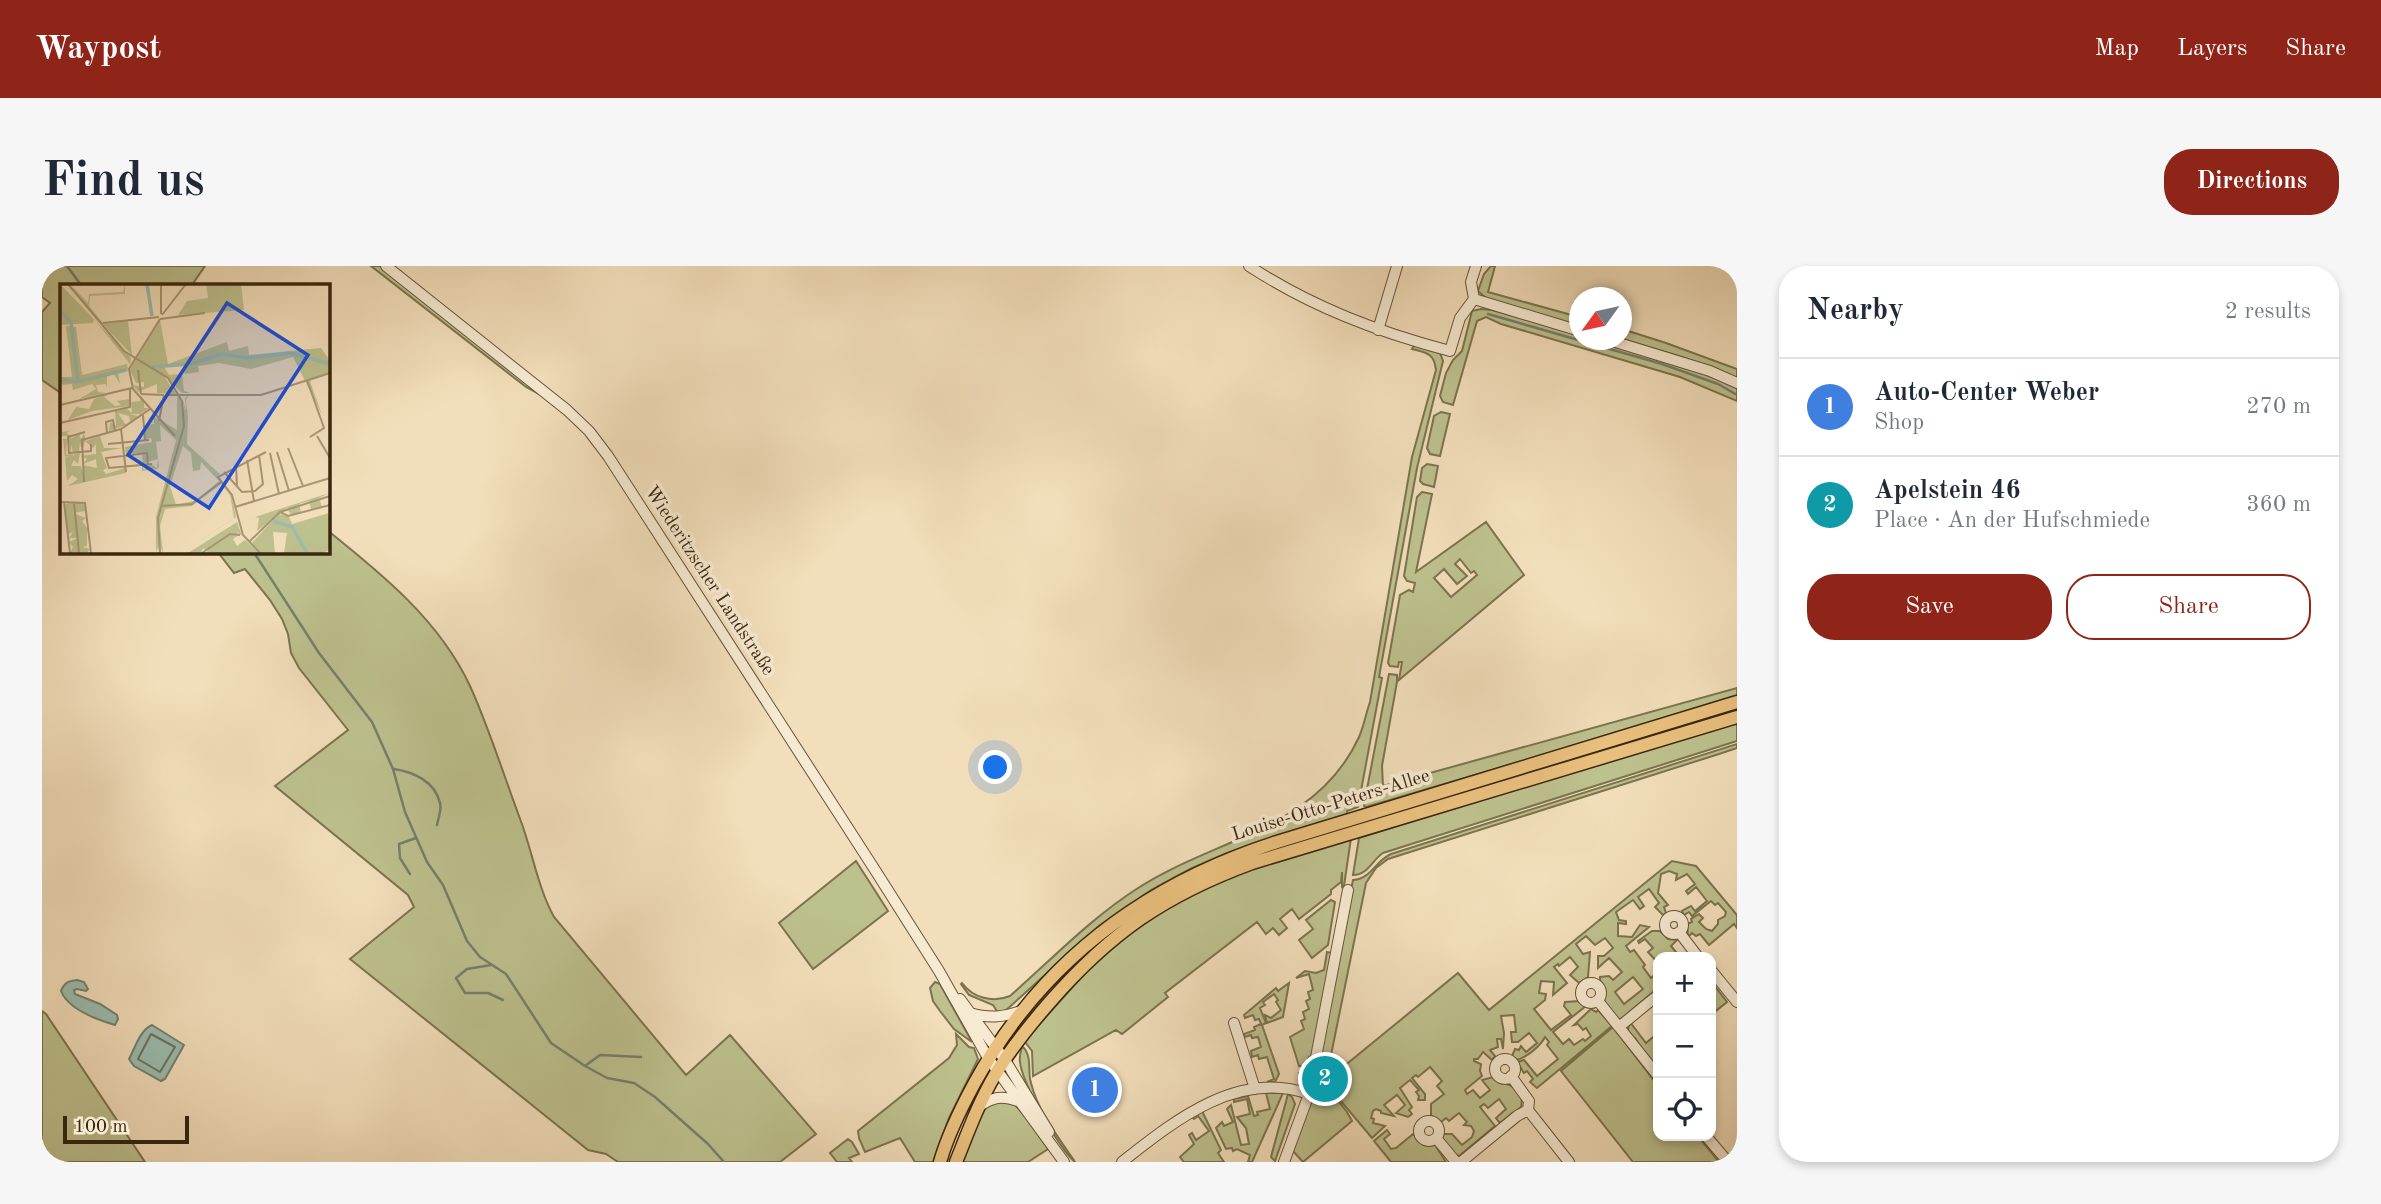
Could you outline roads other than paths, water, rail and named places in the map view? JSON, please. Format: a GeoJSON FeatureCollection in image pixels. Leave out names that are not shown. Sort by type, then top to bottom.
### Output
{"type":"FeatureCollection","features":[{"type":"Feature","properties":{"kind":"main road","name":"Louise-Otto-Peters-Allee"},"geometry":{"type":"LineString","coordinates":[[956,1162],[977,1108],[1005,1060],[1061,989],[1100,949],[1136,920],[1187,890],[1225,873],[1359,823],[1737,702]]}},
{"type":"Feature","properties":{"kind":"main road","name":"Louise-Otto-Peters-Allee"},"geometry":{"type":"LineString","coordinates":[[940,1162],[955,1119],[992,1053],[1024,1010],[1059,970],[1091,940],[1161,891],[1220,861],[1737,717]]}},
{"type":"Feature","properties":{"kind":"street","name":"Wiederitzscher Landstraße"},"geometry":{"type":"LineString","coordinates":[[386,266],[567,410],[589,431],[608,456],[992,1053],[1005,1060],[1070,1162]]}},
{"type":"Feature","properties":{"kind":"street"},"geometry":{"type":"LineString","coordinates":[[1249,266],[1261,269],[1307,301],[1378,330],[1450,351],[1460,318],[1474,299],[1471,282],[1476,266]]}},
{"type":"Feature","properties":{"kind":"street"},"geometry":{"type":"LineString","coordinates":[[1378,330],[1397,266]]}},
{"type":"Feature","properties":{"kind":"street"},"geometry":{"type":"LineString","coordinates":[[1474,299],[1569,328]]}},
{"type":"Feature","properties":{"kind":"street"},"geometry":{"type":"LineString","coordinates":[[1632,347],[1710,371],[1737,383]]}},
{"type":"Feature","properties":{"kind":"street"},"geometry":{"type":"LineString","coordinates":[[1284,1162],[1309,1094],[1348,890]]}},
{"type":"Feature","properties":{"kind":"street"},"geometry":{"type":"LineString","coordinates":[[1679,932],[1694,952]]}},
{"type":"Feature","properties":{"kind":"street","name":"Wiederitzscher Landstraße"},"geometry":{"type":"LineString","coordinates":[[939,971],[970,1012],[992,1053],[997,1071],[1064,1162]]}},
{"type":"Feature","properties":{"kind":"street"},"geometry":{"type":"LineString","coordinates":[[1716,976],[1737,1002]]}},
{"type":"Feature","properties":{"kind":"street"},"geometry":{"type":"LineString","coordinates":[[1619,1027],[1653,999]]}},
{"type":"Feature","properties":{"kind":"street"},"geometry":{"type":"LineString","coordinates":[[1598,1001],[1653,1070]]}},
{"type":"Feature","properties":{"kind":"street"},"geometry":{"type":"LineString","coordinates":[[970,1012],[996,1018],[1024,1010]]}},
{"type":"Feature","properties":{"kind":"street"},"geometry":{"type":"LineString","coordinates":[[1234,1023],[1255,1089]]}},
{"type":"Feature","properties":{"kind":"street"},"geometry":{"type":"LineString","coordinates":[[1511,1076],[1529,1101],[1528,1110],[1569,1162]]}},
{"type":"Feature","properties":{"kind":"street"},"geometry":{"type":"LineString","coordinates":[[1122,1162],[1185,1114],[1214,1099],[1255,1089],[1284,1087],[1309,1094]]}},
{"type":"Feature","properties":{"kind":"street"},"geometry":{"type":"LineString","coordinates":[[977,1108],[1002,1096],[1018,1101]]}},
{"type":"Feature","properties":{"kind":"street"},"geometry":{"type":"LineString","coordinates":[[1461,1162],[1528,1110]]}},
{"type":"Feature","properties":{"kind":"street"},"geometry":{"type":"LineString","coordinates":[[1436,1138],[1455,1162]]}},
{"type":"Feature","properties":{"kind":"street"},"geometry":{"type":"LineString","coordinates":[[1710,1141],[1728,1162]]}},
{"type":"Feature","properties":{"kind":"water"},"geometry":{"type":"Polygon","coordinates":[[[69,982],[84,982],[88,989],[74,990],[75,994],[100,1004],[117,1015],[115,1025],[84,1013],[70,1003],[61,991],[69,982]]]}},
{"type":"Feature","properties":{"kind":"water"},"geometry":{"type":"Polygon","coordinates":[[[152,1025],[184,1045],[165,1079],[161,1081],[134,1066],[129,1059],[141,1035],[152,1025]]]}},
{"type":"Feature","properties":{"kind":"waterway"},"geometry":{"type":"LineString","coordinates":[[67,266],[80,284]]}},
{"type":"Feature","properties":{"kind":"waterway"},"geometry":{"type":"LineString","coordinates":[[1488,314],[1662,364],[1718,384],[1737,395]]}},
{"type":"Feature","properties":{"kind":"waterway"},"geometry":{"type":"LineString","coordinates":[[254,553],[319,653],[372,722],[393,769],[405,812],[427,862],[443,885],[467,941],[480,957],[506,974],[551,1043],[607,1078],[634,1083],[655,1097],[708,1144],[724,1162]]}},
{"type":"Feature","properties":{"kind":"waterway"},"geometry":{"type":"LineString","coordinates":[[394,769],[416,775],[433,789],[440,805],[437,825]]}},
{"type":"Feature","properties":{"kind":"waterway"},"geometry":{"type":"LineString","coordinates":[[410,874],[400,858],[399,844],[416,838]]}},
{"type":"Feature","properties":{"kind":"waterway"},"geometry":{"type":"LineString","coordinates":[[491,965],[467,969],[456,978],[465,993],[488,993],[503,1000]]}},
{"type":"Feature","properties":{"kind":"waterway"},"geometry":{"type":"LineString","coordinates":[[585,1066],[600,1055],[641,1057]]}},
{"type":"Feature","properties":{"kind":"place","name":"Apelstein 46"},"geometry":{"type":"Point","coordinates":[1325,1079]}},
{"type":"Feature","properties":{"kind":"place","name":"Auto-Center Weber"},"geometry":{"type":"Point","coordinates":[1095,1090]}}]}
